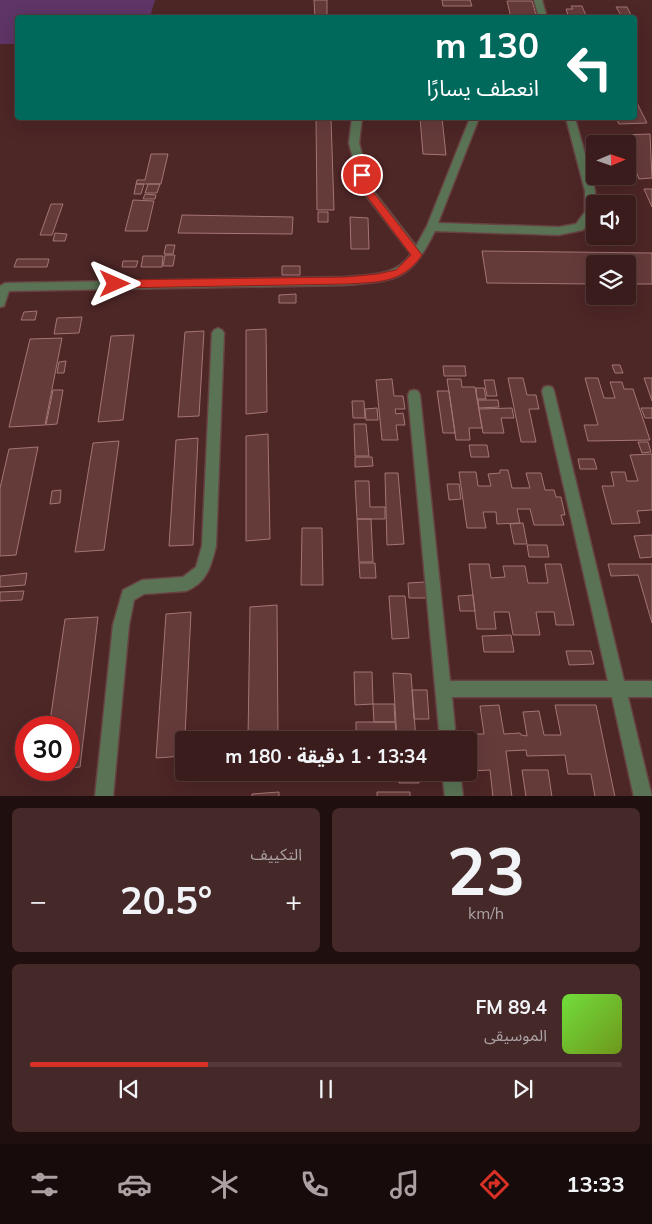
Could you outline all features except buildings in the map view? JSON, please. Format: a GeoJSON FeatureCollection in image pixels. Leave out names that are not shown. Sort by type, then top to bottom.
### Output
{"type":"FeatureCollection","features":[{"type":"Feature","properties":{"kind":"street"},"geometry":{"type":"LineString","coordinates":[[538,0],[542,15]]}},
{"type":"Feature","properties":{"kind":"street"},"geometry":{"type":"LineString","coordinates":[[357,120],[354,143],[366,189],[417,255]]}},
{"type":"Feature","properties":{"kind":"street"},"geometry":{"type":"LineString","coordinates":[[0,303],[2,287],[346,281],[377,278],[399,273],[417,255],[433,227],[462,144],[473,120]]}},
{"type":"Feature","properties":{"kind":"street"},"geometry":{"type":"LineString","coordinates":[[433,227],[559,231],[579,227],[590,213],[590,191],[571,120]]}},
{"type":"Feature","properties":{"kind":"street"},"geometry":{"type":"LineString","coordinates":[[104,796],[121,625],[128,595],[142,587],[186,584],[202,571],[209,546],[218,334]]}},
{"type":"Feature","properties":{"kind":"street"},"geometry":{"type":"LineString","coordinates":[[548,391],[616,689],[643,796]]}},
{"type":"Feature","properties":{"kind":"street"},"geometry":{"type":"LineString","coordinates":[[414,395],[447,731]]}},
{"type":"Feature","properties":{"kind":"street"},"geometry":{"type":"LineString","coordinates":[[443,689],[652,689]]}},
{"type":"Feature","properties":{"kind":"street"},"geometry":{"type":"LineString","coordinates":[[453,781],[454,796]]}},
{"type":"Feature","properties":{"kind":"shaded area"},"geometry":{"type":"Polygon","coordinates":[[[0,0],[155,0],[151,15],[15,15],[15,44],[0,44],[0,0]]]}},
{"type":"Feature","properties":{"kind":"route"},"geometry":{"type":"LineString","coordinates":[[115,284],[346,281],[377,278],[399,273],[417,255],[366,189],[362,175]]}}]}
